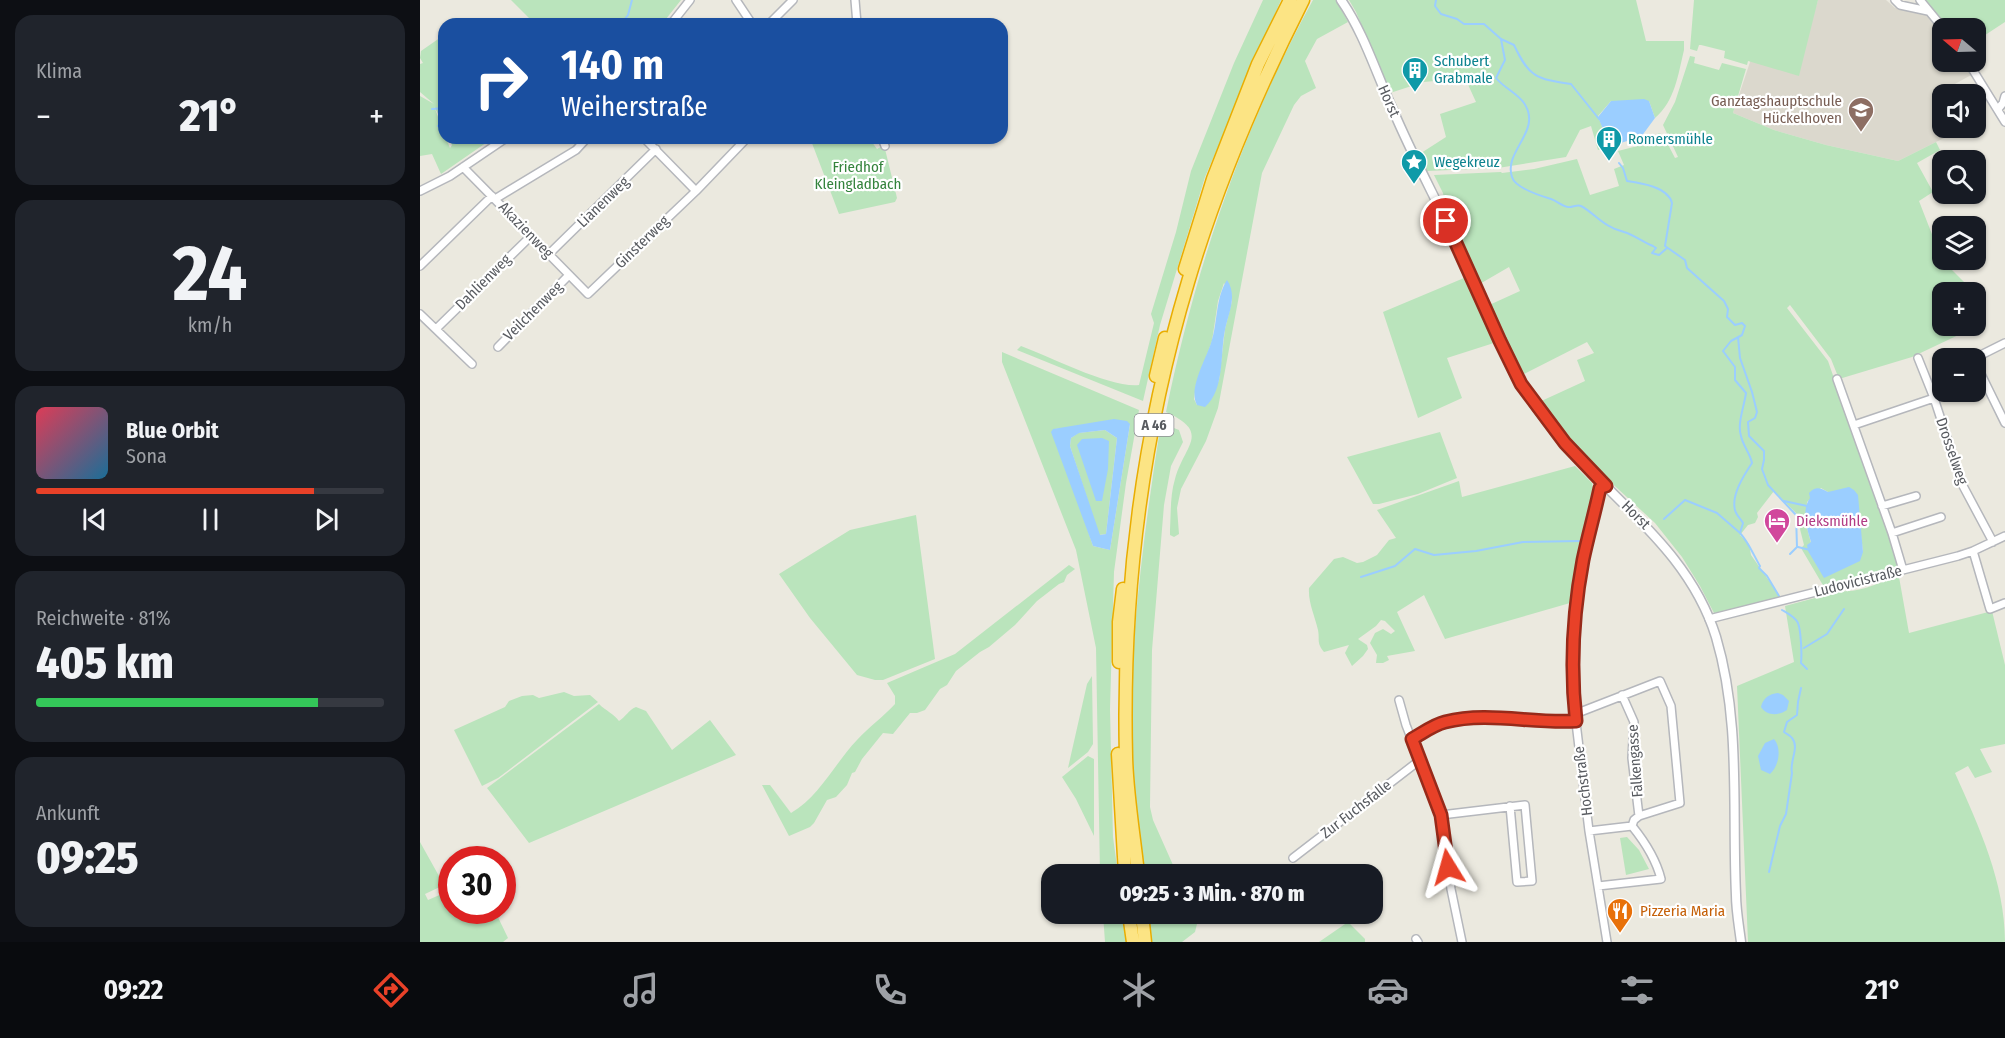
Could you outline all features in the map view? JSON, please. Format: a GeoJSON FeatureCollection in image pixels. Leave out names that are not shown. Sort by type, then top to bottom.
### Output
{"type":"FeatureCollection","features":[{"type":"Feature","properties":{"kind":"highway","name":"A 46"},"geometry":{"type":"LineString","coordinates":[[1124,864],[1119,770],[1119,622],[1137,472],[1159,359],[1213,179],[1258,64],[1290,0]]}},
{"type":"Feature","properties":{"kind":"highway","name":"A 46"},"geometry":{"type":"LineString","coordinates":[[1137,864],[1126,760],[1126,675],[1130,596],[1143,485],[1164,377],[1188,282],[1239,140],[1271,64],[1303,0]]}},
{"type":"Feature","properties":{"kind":"highway"},"geometry":{"type":"LineString","coordinates":[[1130,924],[1132,942]]}},
{"type":"Feature","properties":{"kind":"highway"},"geometry":{"type":"LineString","coordinates":[[1143,924],[1145,942]]}},
{"type":"Feature","properties":{"kind":"street"},"geometry":{"type":"LineString","coordinates":[[676,18],[690,0]]}},
{"type":"Feature","properties":{"kind":"street"},"geometry":{"type":"LineString","coordinates":[[736,0],[748,18]]}},
{"type":"Feature","properties":{"kind":"street"},"geometry":{"type":"LineString","coordinates":[[775,18],[793,0]]}},
{"type":"Feature","properties":{"kind":"street"},"geometry":{"type":"LineString","coordinates":[[855,0],[856,18]]}},
{"type":"Feature","properties":{"kind":"street","name":"Horst"},"geometry":{"type":"LineString","coordinates":[[1341,0],[1358,30],[1393,112],[1443,213],[1521,384],[1565,443],[1651,530],[1687,577],[1709,619],[1727,680],[1733,728],[1736,897],[1741,942]]}},
{"type":"Feature","properties":{"kind":"street"},"geometry":{"type":"LineString","coordinates":[[1895,0],[1900,5],[1929,11]]}},
{"type":"Feature","properties":{"kind":"street"},"geometry":{"type":"LineString","coordinates":[[1911,0],[1921,1],[1935,18]]}},
{"type":"Feature","properties":{"kind":"street"},"geometry":{"type":"LineString","coordinates":[[1974,72],[2005,122]]}},
{"type":"Feature","properties":{"kind":"street"},"geometry":{"type":"LineString","coordinates":[[1998,109],[2005,96]]}},
{"type":"Feature","properties":{"kind":"street"},"geometry":{"type":"LineString","coordinates":[[420,191],[437,184],[497,144]]}},
{"type":"Feature","properties":{"kind":"street"},"geometry":{"type":"LineString","coordinates":[[420,267],[494,197],[576,150],[582,144]]}},
{"type":"Feature","properties":{"kind":"street"},"geometry":{"type":"LineString","coordinates":[[651,144],[696,191]]}},
{"type":"Feature","properties":{"kind":"street","name":"Ginsterweg"},"geometry":{"type":"LineString","coordinates":[[588,294],[696,191],[741,144]]}},
{"type":"Feature","properties":{"kind":"street","name":"Lianenweg"},"geometry":{"type":"LineString","coordinates":[[549,254],[656,149]]}},
{"type":"Feature","properties":{"kind":"street","name":"Akazienweg"},"geometry":{"type":"LineString","coordinates":[[463,167],[588,294]]}},
{"type":"Feature","properties":{"kind":"street","name":"Dahlienweg"},"geometry":{"type":"LineString","coordinates":[[436,329],[531,236]]}},
{"type":"Feature","properties":{"kind":"street","name":"Veilchenweg"},"geometry":{"type":"LineString","coordinates":[[498,347],[569,275]]}},
{"type":"Feature","properties":{"kind":"street"},"geometry":{"type":"LineString","coordinates":[[420,314],[472,364]]}},
{"type":"Feature","properties":{"kind":"street"},"geometry":{"type":"LineString","coordinates":[[1986,352],[2005,343]]}},
{"type":"Feature","properties":{"kind":"street","name":"Drosselweg"},"geometry":{"type":"LineString","coordinates":[[1918,358],[1932,393]]}},
{"type":"Feature","properties":{"kind":"street"},"geometry":{"type":"LineString","coordinates":[[1837,379],[1903,570]]}},
{"type":"Feature","properties":{"kind":"street"},"geometry":{"type":"LineString","coordinates":[[1986,384],[2005,423]]}},
{"type":"Feature","properties":{"kind":"street"},"geometry":{"type":"LineString","coordinates":[[1854,425],[1932,399]]}},
{"type":"Feature","properties":{"kind":"street","name":"Drosselweg"},"geometry":{"type":"LineString","coordinates":[[1935,402],[1962,484],[1993,542]]}},
{"type":"Feature","properties":{"kind":"street","name":"Hochstraße"},"geometry":{"type":"LineString","coordinates":[[1606,486],[1600,488],[1583,561],[1572,651],[1575,718],[1606,942]]}},
{"type":"Feature","properties":{"kind":"street"},"geometry":{"type":"LineString","coordinates":[[1882,506],[1916,496]]}},
{"type":"Feature","properties":{"kind":"street"},"geometry":{"type":"LineString","coordinates":[[1892,533],[1941,517]]}},
{"type":"Feature","properties":{"kind":"street","name":"Ludovicistraße"},"geometry":{"type":"LineString","coordinates":[[1709,619],[1903,570],[1973,550],[2005,536]]}},
{"type":"Feature","properties":{"kind":"street"},"geometry":{"type":"LineString","coordinates":[[1973,550],[1990,609],[2005,603]]}},
{"type":"Feature","properties":{"kind":"street"},"geometry":{"type":"LineString","coordinates":[[1412,739],[1434,726],[1467,717],[1557,722],[1575,718],[1622,695],[1660,681],[1671,706],[1680,803],[1639,816]]}},
{"type":"Feature","properties":{"kind":"street","name":"Falkengasse"},"geometry":{"type":"LineString","coordinates":[[1622,695],[1634,722],[1632,758],[1639,816],[1634,820],[1632,826]]}},
{"type":"Feature","properties":{"kind":"street"},"geometry":{"type":"LineString","coordinates":[[1399,699],[1441,815],[1451,889],[1462,942]]}},
{"type":"Feature","properties":{"kind":"street","name":"Zur Fuchsfalle"},"geometry":{"type":"LineString","coordinates":[[1293,858],[1420,760]]}},
{"type":"Feature","properties":{"kind":"street"},"geometry":{"type":"LineString","coordinates":[[1441,815],[1509,806],[1524,805],[1532,881],[1517,882],[1509,806]]}},
{"type":"Feature","properties":{"kind":"street"},"geometry":{"type":"LineString","coordinates":[[1598,886],[1661,879],[1649,851],[1632,826]]}},
{"type":"Feature","properties":{"kind":"street","name":"Hochstraße"},"geometry":{"type":"LineString","coordinates":[[1589,831],[1632,826]]}},
{"type":"Feature","properties":{"kind":"shaded area"},"geometry":{"type":"Polygon","coordinates":[[[1818,0],[1886,0],[1895,8],[1927,15],[1932,21],[1932,72],[1972,72],[1973,74],[1955,84],[1932,84],[1932,138],[1944,138],[1898,161],[1826,145],[1774,130],[1733,113],[1751,59],[1811,23],[1818,0]]]}},
{"type":"Feature","properties":{"kind":"green space"},"geometry":{"type":"Polygon","coordinates":[[[511,0],[681,0],[667,18],[529,18],[511,0]]]}},
{"type":"Feature","properties":{"kind":"green space"},"geometry":{"type":"Polygon","coordinates":[[[1263,0],[1281,0],[1205,177],[1160,325],[1143,401],[1017,350],[1021,346],[1097,377],[1127,385],[1139,385],[1154,323],[1151,314],[1176,232],[1191,171],[1234,63],[1263,0]]]}},
{"type":"Feature","properties":{"kind":"green space"},"geometry":{"type":"Polygon","coordinates":[[[1313,0],[1336,0],[1348,22],[1317,39],[1305,61],[1316,88],[1301,96],[1294,105],[1262,173],[1218,408],[1206,441],[1181,489],[1177,508],[1179,534],[1174,537],[1170,535],[1172,491],[1179,467],[1191,441],[1188,427],[1166,412],[1178,358],[1191,305],[1224,200],[1243,148],[1288,48],[1313,0]],[[1224,283],[1218,301],[1212,341],[1196,385],[1194,399],[1197,405],[1215,389],[1219,380],[1225,329],[1232,301],[1231,294],[1224,283]]]}},
{"type":"Feature","properties":{"kind":"green space"},"geometry":{"type":"Polygon","coordinates":[[[1349,0],[1636,0],[1646,41],[1684,41],[1684,50],[1671,96],[1655,118],[1649,101],[1611,101],[1598,116],[1610,146],[1598,150],[1591,126],[1580,130],[1566,157],[1498,168],[1427,171],[1418,155],[1446,137],[1440,114],[1476,102],[1465,78],[1424,82],[1390,93],[1349,0]]]}},
{"type":"Feature","properties":{"kind":"green space"},"geometry":{"type":"Polygon","coordinates":[[[1694,0],[1818,0],[1799,76],[1748,61],[1747,65],[1724,58],[1725,51],[1701,45],[1697,51],[1690,49],[1694,0]]]}},
{"type":"Feature","properties":{"kind":"green space"},"geometry":{"type":"Polygon","coordinates":[[[1924,0],[2005,0],[2005,22],[1986,34],[1986,18],[1939,18],[1924,0]]]}},
{"type":"Feature","properties":{"kind":"green space"},"geometry":{"type":"Polygon","coordinates":[[[438,39],[438,114],[434,106],[438,117],[438,144],[448,144],[450,148],[452,144],[484,144],[441,174],[432,154],[420,156],[420,96],[434,104],[420,92],[420,64],[423,63],[420,58],[421,51],[438,39]]]}},
{"type":"Feature","properties":{"kind":"green space"},"geometry":{"type":"Polygon","coordinates":[[[1690,56],[1695,57],[1694,63],[1719,70],[1722,63],[1746,69],[1733,113],[1774,130],[1826,145],[1898,161],[1936,142],[1940,150],[1932,150],[1932,155],[1917,163],[1932,190],[1932,193],[1919,201],[1932,234],[1932,270],[1952,270],[1964,282],[1932,282],[1932,336],[1956,336],[1912,357],[1839,379],[1831,359],[1790,305],[1787,308],[1828,361],[1899,566],[1824,587],[1801,548],[1804,545],[1799,516],[1774,491],[1757,513],[1755,523],[1748,525],[1740,535],[1749,544],[1751,555],[1781,598],[1714,613],[1682,557],[1655,523],[1565,440],[1537,403],[1585,381],[1577,360],[1594,353],[1587,342],[1520,376],[1487,306],[1520,291],[1509,267],[1478,285],[1461,241],[1448,217],[1443,193],[1434,175],[1502,173],[1534,169],[1577,159],[1590,195],[1619,186],[1614,169],[1624,165],[1618,151],[1649,143],[1659,133],[1663,135],[1675,158],[1678,157],[1663,125],[1675,102],[1690,56]],[[1821,488],[1807,502],[1806,524],[1811,543],[1863,552],[1861,535],[1828,492],[1821,488]]]}},
{"type":"Feature","properties":{"kind":"green space","name":"Friedhof Kleingladbach"},"geometry":{"type":"Polygon","coordinates":[[[812,144],[873,144],[877,149],[884,145],[897,198],[895,202],[839,214],[812,144]]]}},
{"type":"Feature","properties":{"kind":"green space"},"geometry":{"type":"Polygon","coordinates":[[[1464,278],[1497,342],[1447,358],[1462,398],[1418,418],[1383,312],[1464,278]]]}},
{"type":"Feature","properties":{"kind":"green space"},"geometry":{"type":"Polygon","coordinates":[[[1002,352],[1139,410],[1114,572],[1110,709],[1113,837],[1117,864],[1100,864],[1096,648],[1076,550],[1002,362],[1002,352]],[[1130,424],[1054,429],[1093,546],[1110,550],[1130,424]]]}},
{"type":"Feature","properties":{"kind":"green space"},"geometry":{"type":"Polygon","coordinates":[[[1161,423],[1179,430],[1183,442],[1171,466],[1164,505],[1152,650],[1150,807],[1153,820],[1173,864],[1139,864],[1135,812],[1133,658],[1150,500],[1161,423]]]}},
{"type":"Feature","properties":{"kind":"green space"},"geometry":{"type":"Polygon","coordinates":[[[1105,430],[1117,438],[1106,534],[1099,535],[1070,446],[1071,438],[1078,433],[1105,430]]]}},
{"type":"Feature","properties":{"kind":"green space"},"geometry":{"type":"Polygon","coordinates":[[[1440,432],[1457,478],[1418,494],[1373,504],[1347,457],[1440,432]]]}},
{"type":"Feature","properties":{"kind":"green space"},"geometry":{"type":"Polygon","coordinates":[[[1575,466],[1592,483],[1593,490],[1570,603],[1445,639],[1424,595],[1397,612],[1415,651],[1387,656],[1389,660],[1376,663],[1377,655],[1370,643],[1375,633],[1383,629],[1391,634],[1395,631],[1381,620],[1358,639],[1367,645],[1368,649],[1352,666],[1345,653],[1349,645],[1324,652],[1319,643],[1309,588],[1334,559],[1343,557],[1357,563],[1363,562],[1377,555],[1389,540],[1396,538],[1377,510],[1459,481],[1462,497],[1575,466]]]}},
{"type":"Feature","properties":{"kind":"green space"},"geometry":{"type":"Polygon","coordinates":[[[916,515],[935,659],[883,680],[857,675],[810,618],[779,574],[850,530],[916,515]]]}},
{"type":"Feature","properties":{"kind":"green space"},"geometry":{"type":"Polygon","coordinates":[[[1069,565],[1075,569],[1067,575],[1064,582],[1037,601],[1015,625],[956,671],[925,710],[910,713],[893,734],[883,733],[852,773],[847,785],[836,797],[827,800],[814,823],[789,836],[762,785],[770,785],[791,813],[801,806],[818,789],[857,740],[895,704],[895,696],[887,683],[955,654],[1069,565]]]}},
{"type":"Feature","properties":{"kind":"green space"},"geometry":{"type":"Polygon","coordinates":[[[1899,577],[1909,633],[1992,611],[2005,665],[2005,744],[1980,749],[1992,772],[1975,778],[1968,766],[1955,773],[1996,876],[2004,920],[2005,942],[1748,942],[1737,686],[1794,662],[1785,606],[1841,591],[1864,589],[1899,577]]]}},
{"type":"Feature","properties":{"kind":"green space"},"geometry":{"type":"Polygon","coordinates":[[[1092,676],[1093,744],[1088,752],[1068,768],[1087,684],[1092,676]]]}},
{"type":"Feature","properties":{"kind":"green space"},"geometry":{"type":"Polygon","coordinates":[[[564,692],[574,696],[590,695],[598,702],[498,778],[482,786],[454,730],[505,707],[509,701],[522,696],[533,695],[539,698],[564,692]]]}},
{"type":"Feature","properties":{"kind":"green space"},"geometry":{"type":"Polygon","coordinates":[[[599,704],[619,721],[636,707],[646,711],[672,750],[710,720],[736,755],[529,843],[487,788],[599,704]]]}},
{"type":"Feature","properties":{"kind":"green space"},"geometry":{"type":"Polygon","coordinates":[[[1088,756],[1094,759],[1094,836],[1076,799],[1062,777],[1088,756]]]}},
{"type":"Feature","properties":{"kind":"green space"},"geometry":{"type":"Polygon","coordinates":[[[1627,837],[1639,850],[1649,869],[1626,875],[1620,838],[1627,837]]]}},
{"type":"Feature","properties":{"kind":"green space"},"geometry":{"type":"Polygon","coordinates":[[[420,842],[438,874],[438,888],[425,894],[428,900],[438,896],[438,924],[501,924],[508,938],[503,942],[420,942],[420,842]]]}},
{"type":"Feature","properties":{"kind":"green space"},"geometry":{"type":"Polygon","coordinates":[[[1104,924],[1123,924],[1126,942],[1105,942],[1104,924]]]}},
{"type":"Feature","properties":{"kind":"green space"},"geometry":{"type":"Polygon","coordinates":[[[1146,924],[1197,924],[1195,932],[1182,942],[1149,942],[1146,924]]]}},
{"type":"Feature","properties":{"kind":"green space"},"geometry":{"type":"Polygon","coordinates":[[[1345,924],[1350,924],[1365,939],[1365,942],[1319,942],[1345,924]]]}},
{"type":"Feature","properties":{"kind":"water"},"geometry":{"type":"Polygon","coordinates":[[[1644,99],[1649,101],[1655,118],[1641,137],[1610,146],[1598,117],[1611,101],[1644,99]]]}},
{"type":"Feature","properties":{"kind":"water"},"geometry":{"type":"Polygon","coordinates":[[[1227,280],[1232,299],[1225,330],[1221,371],[1216,391],[1205,407],[1197,405],[1196,383],[1211,343],[1220,295],[1227,280]]]}},
{"type":"Feature","properties":{"kind":"water"},"geometry":{"type":"Polygon","coordinates":[[[1114,419],[1127,421],[1130,424],[1110,550],[1093,546],[1051,432],[1053,429],[1114,419]],[[1105,430],[1079,433],[1071,438],[1070,446],[1100,535],[1106,534],[1117,438],[1105,430]]]}},
{"type":"Feature","properties":{"kind":"water"},"geometry":{"type":"Polygon","coordinates":[[[1102,438],[1109,441],[1108,469],[1102,501],[1096,501],[1077,445],[1082,439],[1102,438]]]}},
{"type":"Feature","properties":{"kind":"water"},"geometry":{"type":"Polygon","coordinates":[[[1849,487],[1858,495],[1863,552],[1860,561],[1824,578],[1808,551],[1807,545],[1811,542],[1805,514],[1810,498],[1809,493],[1816,489],[1828,492],[1849,487]]]}},
{"type":"Feature","properties":{"kind":"water"},"geometry":{"type":"Polygon","coordinates":[[[1778,693],[1789,701],[1787,710],[1776,714],[1766,712],[1761,707],[1763,701],[1769,695],[1778,693]]]}},
{"type":"Feature","properties":{"kind":"water"},"geometry":{"type":"Polygon","coordinates":[[[1774,739],[1778,747],[1778,757],[1776,766],[1770,774],[1761,770],[1758,756],[1765,743],[1774,739]]]}},
{"type":"Feature","properties":{"kind":"waterway"},"geometry":{"type":"LineString","coordinates":[[626,18],[632,0]]}},
{"type":"Feature","properties":{"kind":"waterway"},"geometry":{"type":"LineString","coordinates":[[1436,0],[1435,6],[1441,14],[1464,24],[1484,24],[1501,39],[1514,45],[1524,64],[1535,75],[1571,84],[1599,119]]}},
{"type":"Feature","properties":{"kind":"waterway"},"geometry":{"type":"LineString","coordinates":[[1501,39],[1505,60],[1496,78],[1521,99],[1529,113],[1526,132],[1513,158],[1511,168],[1514,181],[1529,191],[1566,206],[1581,206],[1614,229],[1656,248],[1652,253],[1659,255],[1667,248]]}},
{"type":"Feature","properties":{"kind":"waterway"},"geometry":{"type":"LineString","coordinates":[[432,109],[438,108]]}},
{"type":"Feature","properties":{"kind":"waterway"},"geometry":{"type":"LineString","coordinates":[[1619,163],[1627,181],[1653,187],[1665,193],[1669,198],[1672,203],[1665,246],[1685,260],[1687,268],[1724,301],[1728,309],[1727,317],[1735,325],[1742,323],[1745,326],[1742,335],[1731,341],[1723,351],[1735,367],[1735,380],[1746,393],[1740,431],[1752,463],[1739,485],[1734,504],[1736,513],[1743,523],[1740,533],[1751,549],[1759,568],[1767,576],[1779,596]]}},
{"type":"Feature","properties":{"kind":"waterway"},"geometry":{"type":"LineString","coordinates":[[1738,337],[1740,358],[1757,412],[1755,418],[1748,422],[1749,436],[1764,451],[1762,469],[1768,485],[1796,515],[1797,547],[1790,554]]}},
{"type":"Feature","properties":{"kind":"waterway"},"geometry":{"type":"LineString","coordinates":[[1664,519],[1685,500],[1717,513],[1740,533]]}},
{"type":"Feature","properties":{"kind":"waterway"},"geometry":{"type":"LineString","coordinates":[[1784,501],[1807,506]]}},
{"type":"Feature","properties":{"kind":"waterway"},"geometry":{"type":"LineString","coordinates":[[1361,577],[1395,566],[1415,549],[1434,555],[1476,551],[1523,542],[1579,541]]}},
{"type":"Feature","properties":{"kind":"waterway"},"geometry":{"type":"LineString","coordinates":[[1798,547],[1810,550]]}},
{"type":"Feature","properties":{"kind":"waterway"},"geometry":{"type":"LineString","coordinates":[[1804,648],[1827,634],[1844,609]]}},
{"type":"Feature","properties":{"kind":"waterway"},"geometry":{"type":"LineString","coordinates":[[1782,610],[1798,623],[1801,663],[1807,669]]}},
{"type":"Feature","properties":{"kind":"waterway"},"geometry":{"type":"LineString","coordinates":[[1769,872],[1780,826],[1786,814],[1795,750],[1794,742],[1784,732],[1787,722],[1797,715],[1801,688]]}},
{"type":"Feature","properties":{"kind":"place","name":"Schubert Grabmale"},"geometry":{"type":"Point","coordinates":[1415,93]}},
{"type":"Feature","properties":{"kind":"place","name":"Ganztagshauptschule Hückelhoven"},"geometry":{"type":"Point","coordinates":[1861,133]}},
{"type":"Feature","properties":{"kind":"place","name":"Romersmühle"},"geometry":{"type":"Point","coordinates":[1609,162]}},
{"type":"Feature","properties":{"kind":"place","name":"Wegekreuz"},"geometry":{"type":"Point","coordinates":[1414,185]}},
{"type":"Feature","properties":{"kind":"place","name":"Dieksmühle"},"geometry":{"type":"Point","coordinates":[1777,544]}},
{"type":"Feature","properties":{"kind":"place","name":"Pizzeria Maria"},"geometry":{"type":"Point","coordinates":[1620,934]}},
{"type":"Feature","properties":{"kind":"route"},"geometry":{"type":"LineString","coordinates":[[1446,221],[1521,384],[1565,443],[1606,486],[1600,488],[1583,561],[1574,625],[1572,651],[1576,721],[1467,717],[1434,726],[1412,739],[1441,815],[1448,867]]}}]}
